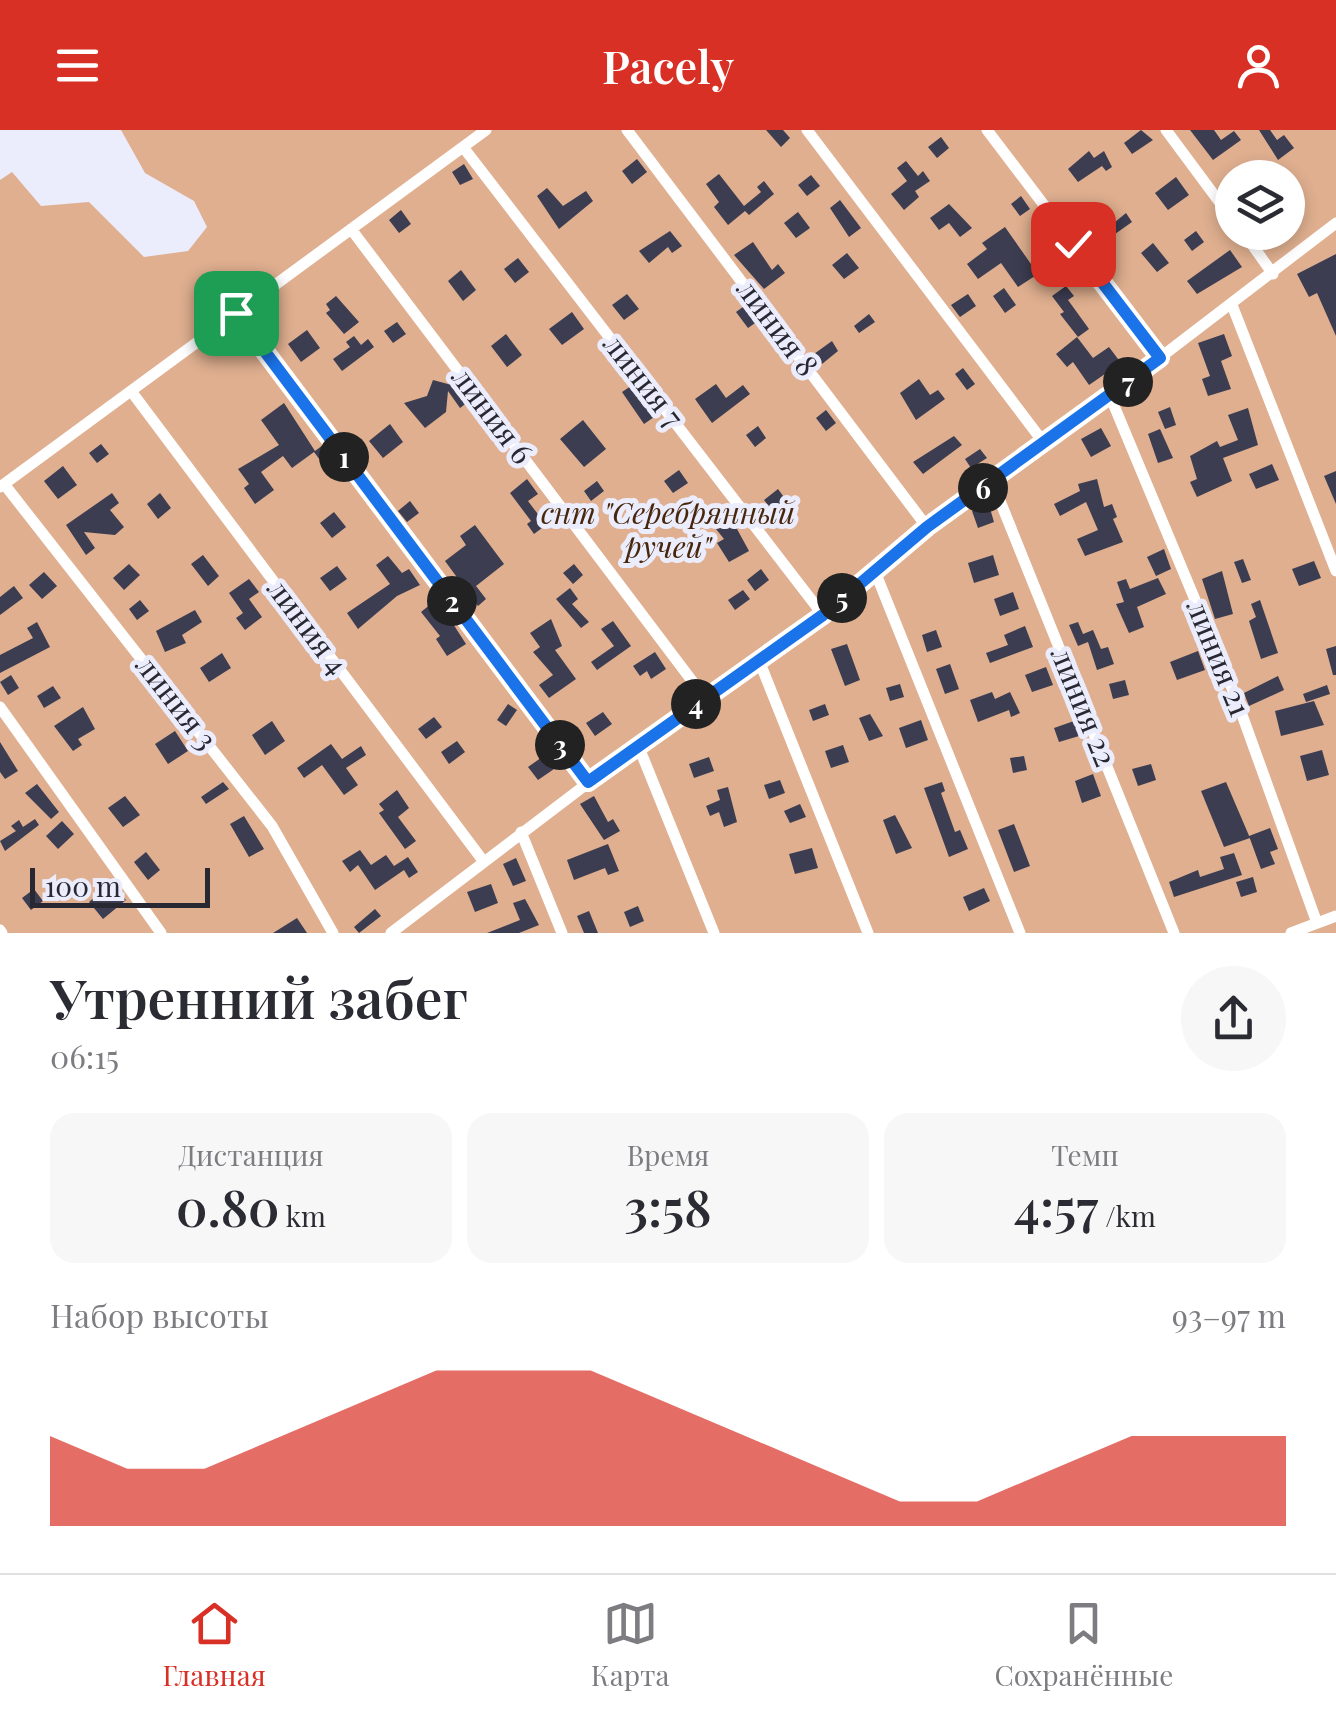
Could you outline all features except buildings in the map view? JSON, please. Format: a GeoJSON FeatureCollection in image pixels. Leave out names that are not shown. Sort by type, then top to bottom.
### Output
{"type":"FeatureCollection","features":[{"type":"Feature","properties":{"kind":"street"},"geometry":{"type":"LineString","coordinates":[[2,485],[486,130]]}},
{"type":"Feature","properties":{"kind":"street","name":"линия 8"},"geometry":{"type":"LineString","coordinates":[[627,130],[927,527]]}},
{"type":"Feature","properties":{"kind":"street"},"geometry":{"type":"LineString","coordinates":[[807,130],[1044,443]]}},
{"type":"Feature","properties":{"kind":"street"},"geometry":{"type":"LineString","coordinates":[[987,130],[1160,358]]}},
{"type":"Feature","properties":{"kind":"street"},"geometry":{"type":"LineString","coordinates":[[1166,130],[1215,196]]}},
{"type":"Feature","properties":{"kind":"street","name":"линия 7"},"geometry":{"type":"LineString","coordinates":[[463,147],[823,615]]}},
{"type":"Feature","properties":{"kind":"street"},"geometry":{"type":"LineString","coordinates":[[398,930],[638,744],[823,615],[927,527],[1110,396],[1336,223]]}},
{"type":"Feature","properties":{"kind":"street","name":"линия 6"},"geometry":{"type":"LineString","coordinates":[[351,229],[705,698]]}},
{"type":"Feature","properties":{"kind":"street"},"geometry":{"type":"LineString","coordinates":[[1255,250],[1273,274]]}},
{"type":"Feature","properties":{"kind":"street"},"geometry":{"type":"LineString","coordinates":[[1232,305],[1336,571]]}},
{"type":"Feature","properties":{"kind":"street"},"geometry":{"type":"LineString","coordinates":[[236,313],[588,782]]}},
{"type":"Feature","properties":{"kind":"street","name":"линия 4"},"geometry":{"type":"LineString","coordinates":[[131,391],[484,862]]}},
{"type":"Feature","properties":{"kind":"street","name":"линия 21"},"geometry":{"type":"LineString","coordinates":[[1110,396],[1236,698],[1317,923]]}},
{"type":"Feature","properties":{"kind":"street","name":"линия 22"},"geometry":{"type":"LineString","coordinates":[[992,482],[1174,933]]}},
{"type":"Feature","properties":{"kind":"street","name":"линия 3"},"geometry":{"type":"LineString","coordinates":[[2,485],[272,826],[332,933]]}},
{"type":"Feature","properties":{"kind":"street"},"geometry":{"type":"LineString","coordinates":[[874,570],[1020,933]]}},
{"type":"Feature","properties":{"kind":"street"},"geometry":{"type":"LineString","coordinates":[[758,658],[868,933]]}},
{"type":"Feature","properties":{"kind":"street"},"geometry":{"type":"LineString","coordinates":[[0,707],[161,933]]}},
{"type":"Feature","properties":{"kind":"street"},"geometry":{"type":"LineString","coordinates":[[638,744],[714,933]]}},
{"type":"Feature","properties":{"kind":"street"},"geometry":{"type":"LineString","coordinates":[[521,832],[562,933]]}},
{"type":"Feature","properties":{"kind":"street"},"geometry":{"type":"LineString","coordinates":[[1292,933],[1336,916]]}},
{"type":"Feature","properties":{"kind":"green space","name":"снт \"Серебрянный ручей\""},"geometry":{"type":"Polygon","coordinates":[[[121,130],[1336,130],[1336,933],[0,933],[0,180],[12,172],[41,206],[89,202],[144,257],[188,251],[207,227],[194,201],[145,173],[121,130]]]}},
{"type":"Feature","properties":{"kind":"route"},"geometry":{"type":"LineString","coordinates":[[236,313],[588,782],[823,615],[927,527],[1160,358],[1073,244]]}}]}
